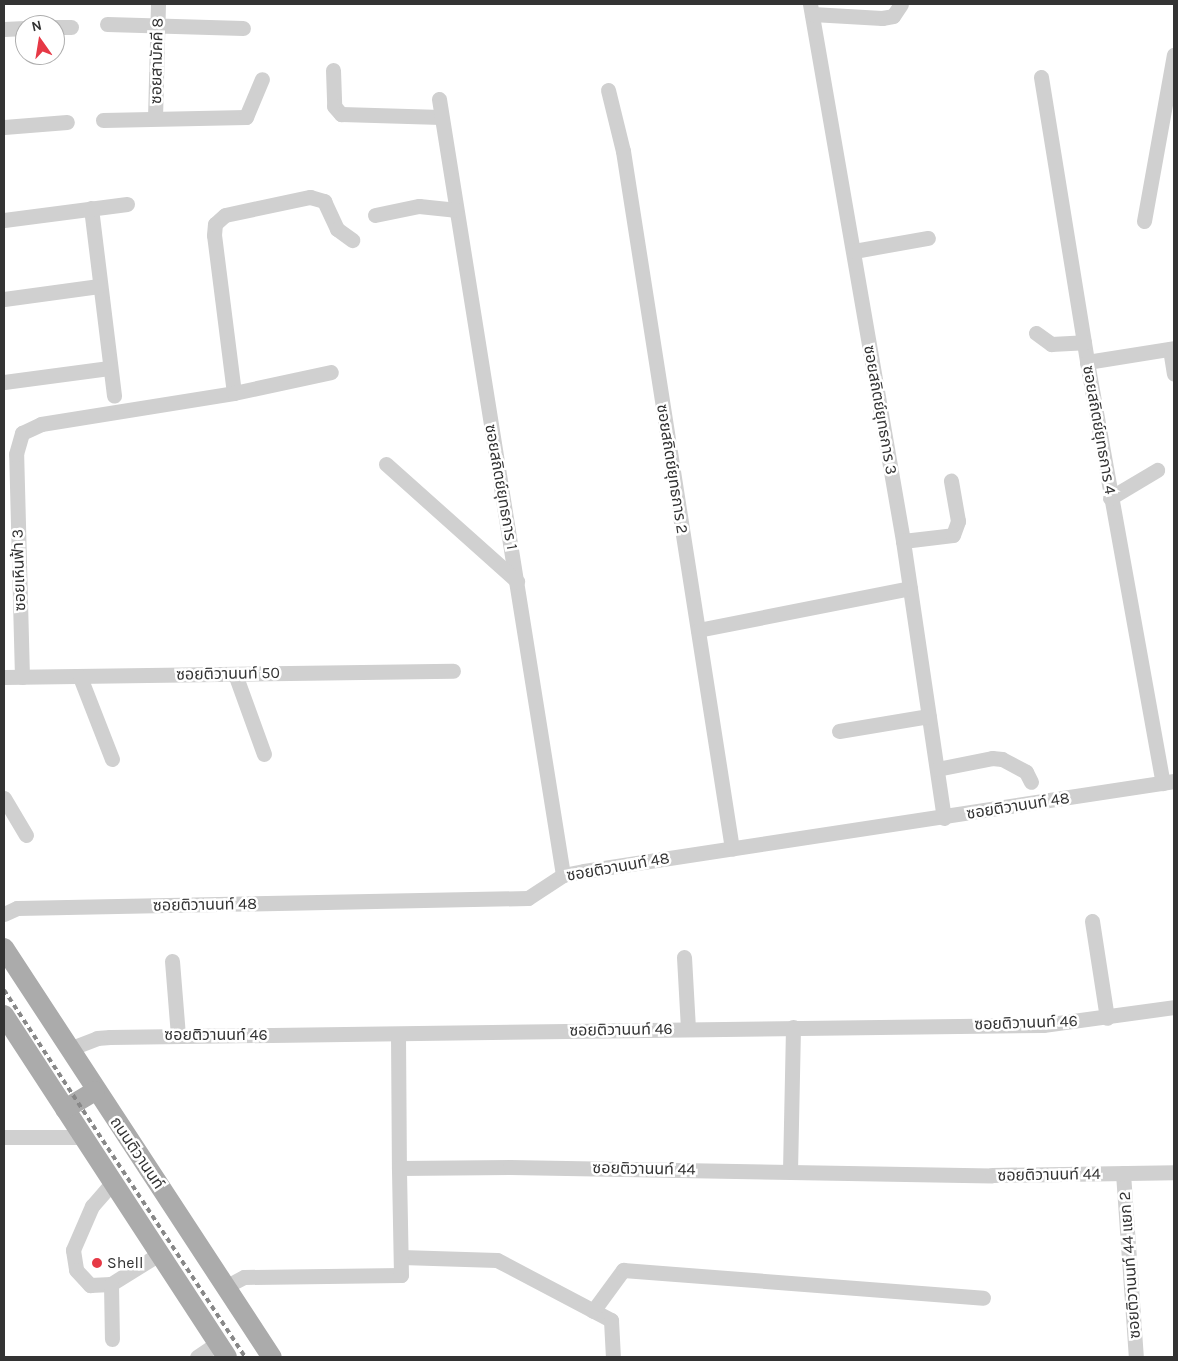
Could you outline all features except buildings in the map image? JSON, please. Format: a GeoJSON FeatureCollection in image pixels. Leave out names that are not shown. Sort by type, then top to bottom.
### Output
{"type":"FeatureCollection","features":[{"type":"Feature","properties":{"kind":"main road","name":"ถนนติวานนท์"},"geometry":{"type":"LineString","coordinates":[[4,948],[95,1091],[272,1357]]}},
{"type":"Feature","properties":{"kind":"main road"},"geometry":{"type":"LineString","coordinates":[[4,1015],[222,1350]]}},
{"type":"Feature","properties":{"kind":"main road"},"geometry":{"type":"LineString","coordinates":[[65,1109],[95,1091]]}},
{"type":"Feature","properties":{"kind":"street","name":"ซอยสามัคคี 8"},"geometry":{"type":"LineString","coordinates":[[155,118],[158,4]]}},
{"type":"Feature","properties":{"kind":"street"},"geometry":{"type":"LineString","coordinates":[[811,7],[882,18],[893,16],[901,4]]}},
{"type":"Feature","properties":{"kind":"street","name":"ซอยสถิตย์ยุทธการ 3"},"geometry":{"type":"LineString","coordinates":[[811,7],[903,542],[944,818]]}},
{"type":"Feature","properties":{"kind":"street"},"geometry":{"type":"LineString","coordinates":[[107,24],[242,28]]}},
{"type":"Feature","properties":{"kind":"street"},"geometry":{"type":"LineString","coordinates":[[65,27],[71,27]]}},
{"type":"Feature","properties":{"kind":"street"},"geometry":{"type":"LineString","coordinates":[[1144,221],[1174,55]]}},
{"type":"Feature","properties":{"kind":"street"},"geometry":{"type":"LineString","coordinates":[[333,70],[334,106],[341,114],[441,117]]}},
{"type":"Feature","properties":{"kind":"street","name":"ซอยสถิตย์ยุทธการ 4"},"geometry":{"type":"LineString","coordinates":[[1041,77],[1110,498],[1168,782]]}},
{"type":"Feature","properties":{"kind":"street"},"geometry":{"type":"LineString","coordinates":[[103,120],[246,117],[262,79]]}},
{"type":"Feature","properties":{"kind":"street","name":"ซอยสถิตย์ยุทธการ 2"},"geometry":{"type":"LineString","coordinates":[[608,90],[623,151],[732,849]]}},
{"type":"Feature","properties":{"kind":"street","name":"ซอยสถิตย์ยุทธการ 1"},"geometry":{"type":"LineString","coordinates":[[439,100],[454,210],[517,581],[564,875]]}},
{"type":"Feature","properties":{"kind":"street"},"geometry":{"type":"LineString","coordinates":[[4,127],[67,122]]}},
{"type":"Feature","properties":{"kind":"street"},"geometry":{"type":"LineString","coordinates":[[331,372],[234,392],[214,235],[216,224],[225,214],[310,197],[324,201],[337,228],[352,240]]}},
{"type":"Feature","properties":{"kind":"street"},"geometry":{"type":"LineString","coordinates":[[4,220],[127,204]]}},
{"type":"Feature","properties":{"kind":"street"},"geometry":{"type":"LineString","coordinates":[[376,214],[420,206],[454,210]]}},
{"type":"Feature","properties":{"kind":"street"},"geometry":{"type":"LineString","coordinates":[[91,208],[109,368],[114,396]]}},
{"type":"Feature","properties":{"kind":"street"},"geometry":{"type":"LineString","coordinates":[[854,251],[928,238]]}},
{"type":"Feature","properties":{"kind":"street"},"geometry":{"type":"LineString","coordinates":[[4,299],[99,286]]}},
{"type":"Feature","properties":{"kind":"street"},"geometry":{"type":"LineString","coordinates":[[1036,333],[1051,344],[1084,342]]}},
{"type":"Feature","properties":{"kind":"street"},"geometry":{"type":"LineString","coordinates":[[1087,362],[1172,349],[1174,374]]}},
{"type":"Feature","properties":{"kind":"street"},"geometry":{"type":"LineString","coordinates":[[4,382],[109,368]]}},
{"type":"Feature","properties":{"kind":"street","name":"ซอยเหินฟ้า 3"},"geometry":{"type":"LineString","coordinates":[[22,677],[16,454],[22,433],[41,424],[234,392]]}},
{"type":"Feature","properties":{"kind":"street"},"geometry":{"type":"LineString","coordinates":[[386,464],[517,581]]}},
{"type":"Feature","properties":{"kind":"street"},"geometry":{"type":"LineString","coordinates":[[1110,498],[1157,470]]}},
{"type":"Feature","properties":{"kind":"street"},"geometry":{"type":"LineString","coordinates":[[903,542],[947,537],[958,529],[950,481]]}},
{"type":"Feature","properties":{"kind":"street"},"geometry":{"type":"LineString","coordinates":[[698,630],[910,588]]}},
{"type":"Feature","properties":{"kind":"street","name":"ซอยติวานนท์ 50"},"geometry":{"type":"LineString","coordinates":[[4,678],[452,672]]}},
{"type":"Feature","properties":{"kind":"street"},"geometry":{"type":"LineString","coordinates":[[235,674],[264,754]]}},
{"type":"Feature","properties":{"kind":"street"},"geometry":{"type":"LineString","coordinates":[[80,677],[112,759]]}},
{"type":"Feature","properties":{"kind":"street"},"geometry":{"type":"LineString","coordinates":[[839,731],[929,716]]}},
{"type":"Feature","properties":{"kind":"street"},"geometry":{"type":"LineString","coordinates":[[937,769],[997,759],[1026,772],[1031,782]]}},
{"type":"Feature","properties":{"kind":"street","name":"ซอยติวานนท์ 48"},"geometry":{"type":"LineString","coordinates":[[4,914],[17,908],[528,898],[564,875],[1168,782]]}},
{"type":"Feature","properties":{"kind":"street"},"geometry":{"type":"LineString","coordinates":[[4,798],[26,835]]}},
{"type":"Feature","properties":{"kind":"street"},"geometry":{"type":"LineString","coordinates":[[1092,921],[1107,1018]]}},
{"type":"Feature","properties":{"kind":"street"},"geometry":{"type":"LineString","coordinates":[[684,957],[688,1028]]}},
{"type":"Feature","properties":{"kind":"street"},"geometry":{"type":"LineString","coordinates":[[172,961],[178,1036]]}},
{"type":"Feature","properties":{"kind":"street","name":"ซอยติวานนท์ 46"},"geometry":{"type":"LineString","coordinates":[[69,1048],[97,1038],[178,1036],[688,1028],[1043,1025],[1107,1018],[1174,1007]]}},
{"type":"Feature","properties":{"kind":"street"},"geometry":{"type":"LineString","coordinates":[[790,1171],[793,1027]]}},
{"type":"Feature","properties":{"kind":"street"},"geometry":{"type":"LineString","coordinates":[[225,1287],[244,1277],[401,1275],[398,1034]]}},
{"type":"Feature","properties":{"kind":"street"},"geometry":{"type":"LineString","coordinates":[[4,1137],[84,1137]]}},
{"type":"Feature","properties":{"kind":"street","name":"ซอยติวานนท์ 44"},"geometry":{"type":"LineString","coordinates":[[399,1168],[790,1171],[992,1176],[1174,1172]]}},
{"type":"Feature","properties":{"kind":"street","name":"ซอยติวานนท์ 44 แยก 2"},"geometry":{"type":"LineString","coordinates":[[1123,1173],[1136,1357]]}},
{"type":"Feature","properties":{"kind":"street"},"geometry":{"type":"LineString","coordinates":[[113,1182],[92,1206],[73,1250],[76,1270],[90,1285],[110,1284],[159,1254]]}},
{"type":"Feature","properties":{"kind":"street"},"geometry":{"type":"LineString","coordinates":[[401,1257],[497,1260],[611,1320],[614,1357]]}},
{"type":"Feature","properties":{"kind":"street"},"geometry":{"type":"LineString","coordinates":[[594,1311],[624,1270],[983,1298]]}},
{"type":"Feature","properties":{"kind":"street"},"geometry":{"type":"LineString","coordinates":[[110,1284],[112,1339]]}},
{"type":"Feature","properties":{"kind":"street"},"geometry":{"type":"LineString","coordinates":[[197,1357],[222,1350]]}},
{"type":"Feature","properties":{"kind":"railway"},"geometry":{"type":"LineString","coordinates":[[4,990],[245,1357]]}},
{"type":"Feature","properties":{"kind":"place","name":"Shell"},"geometry":{"type":"Point","coordinates":[97,1263]}}]}
